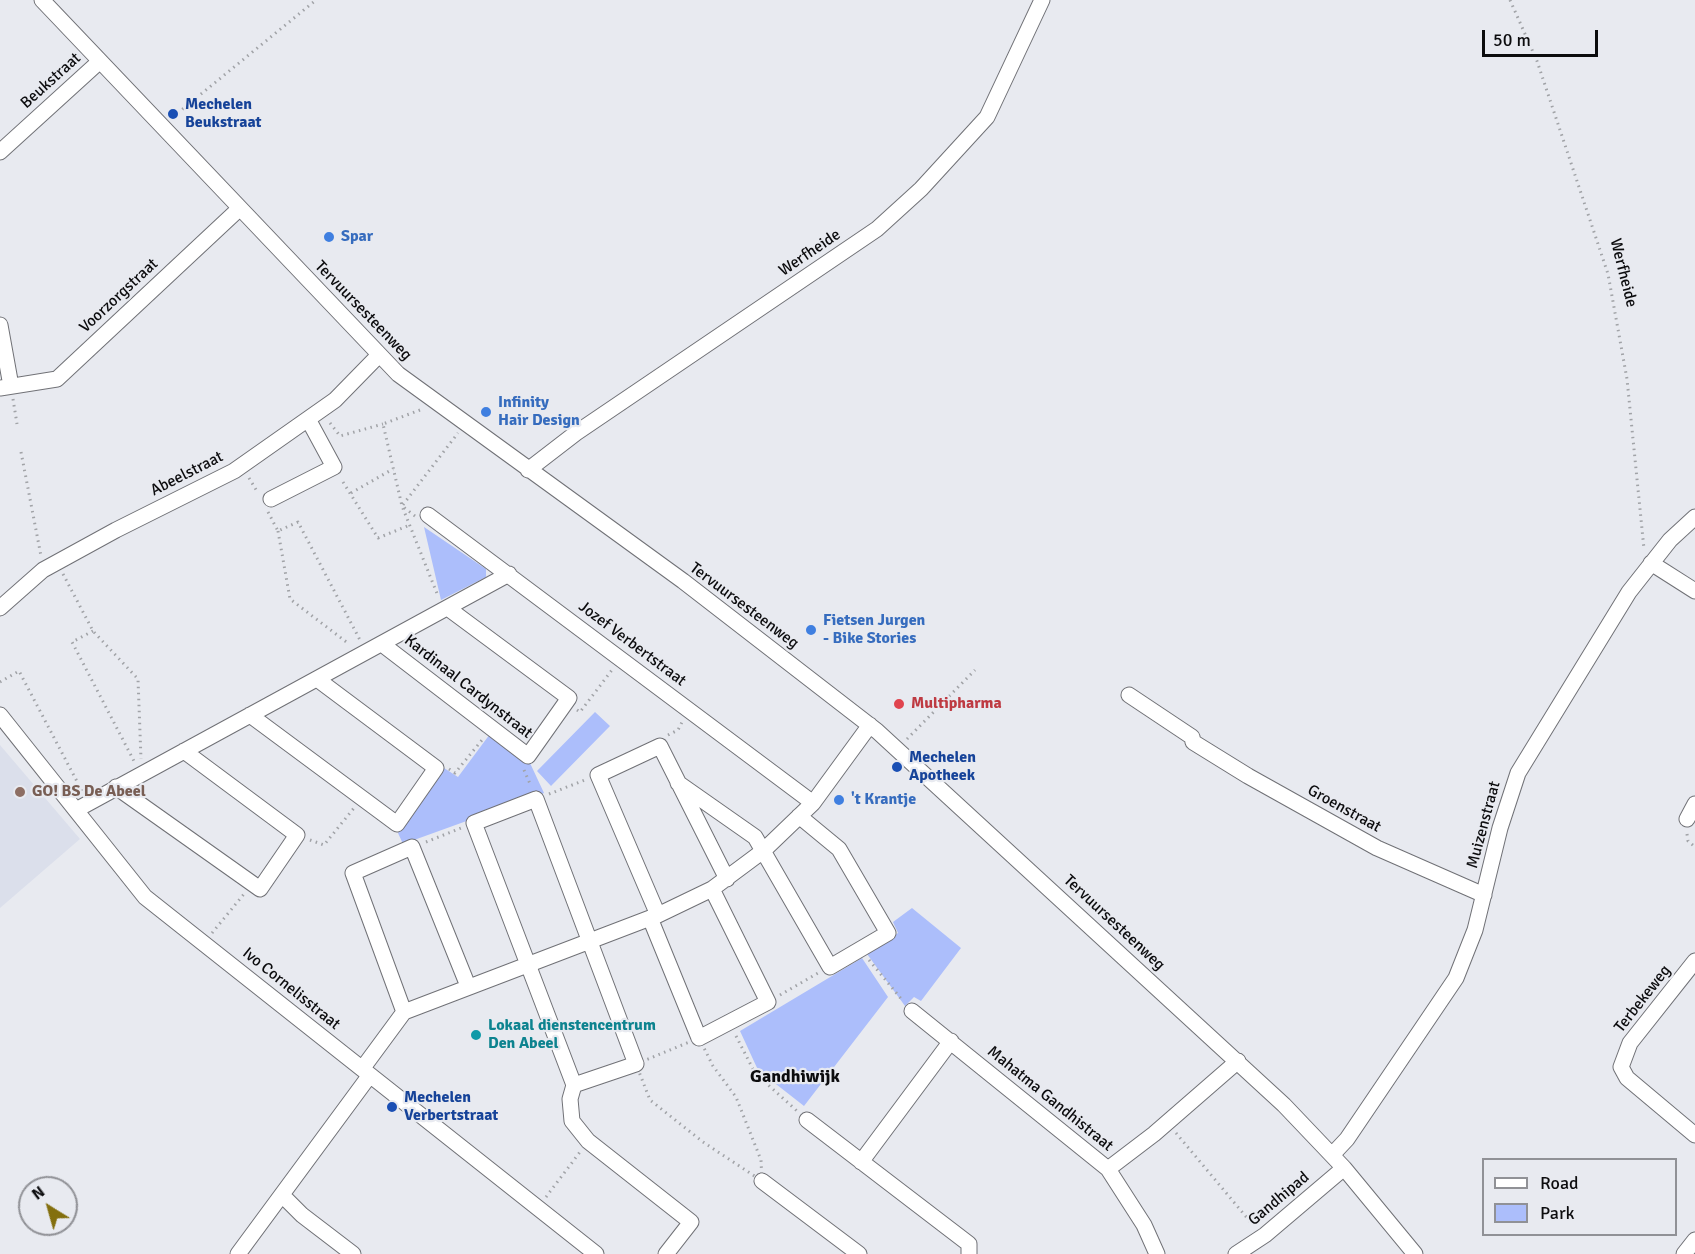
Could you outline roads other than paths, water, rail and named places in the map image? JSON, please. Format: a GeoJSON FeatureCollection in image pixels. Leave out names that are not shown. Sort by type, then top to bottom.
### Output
{"type":"FeatureCollection","features":[{"type":"Feature","properties":{"kind":"street","name":"Tervuursesteenweg"},"geometry":{"type":"LineString","coordinates":[[42,0],[379,356],[429,399],[683,581],[870,725],[1284,1105],[1344,1168],[1415,1254]]}},
{"type":"Feature","properties":{"kind":"street","name":"Werfheide"},"geometry":{"type":"LineString","coordinates":[[528,470],[576,433],[877,229],[895,213],[921,189],[987,117],[1042,0]]}},
{"type":"Feature","properties":{"kind":"street","name":"Beukstraat"},"geometry":{"type":"LineString","coordinates":[[0,152],[100,61]]}},
{"type":"Feature","properties":{"kind":"street","name":"Voorzorgstraat"},"geometry":{"type":"LineString","coordinates":[[5,387],[57,379],[240,208]]}},
{"type":"Feature","properties":{"kind":"street"},"geometry":{"type":"LineString","coordinates":[[0,325],[5,387]]}},
{"type":"Feature","properties":{"kind":"street","name":"Abeelstraat"},"geometry":{"type":"LineString","coordinates":[[0,608],[50,566],[242,466],[335,400],[379,356]]}},
{"type":"Feature","properties":{"kind":"street"},"geometry":{"type":"LineString","coordinates":[[265,499],[334,467],[314,415]]}},
{"type":"Feature","properties":{"kind":"street","name":"Jozef Verbertstraat"},"geometry":{"type":"LineString","coordinates":[[428,515],[813,803]]}},
{"type":"Feature","properties":{"kind":"street","name":"Muizenstraat"},"geometry":{"type":"LineString","coordinates":[[1332,1155],[1347,1139],[1456,978],[1475,930],[1500,828],[1518,773],[1648,566],[1695,517]]}},
{"type":"Feature","properties":{"kind":"street"},"geometry":{"type":"LineString","coordinates":[[1648,566],[1695,591]]}},
{"type":"Feature","properties":{"kind":"street","name":"Kardinaal Cardynstraat"},"geometry":{"type":"LineString","coordinates":[[82,806],[447,610],[509,574]]}},
{"type":"Feature","properties":{"kind":"street","name":"Kardinaal Cardynstraat"},"geometry":{"type":"LineString","coordinates":[[382,644],[528,756],[569,698],[447,610]]}},
{"type":"Feature","properties":{"kind":"street"},"geometry":{"type":"LineString","coordinates":[[250,715],[397,824],[436,768],[317,679]]}},
{"type":"Feature","properties":{"kind":"street","name":"Groenstraat"},"geometry":{"type":"LineString","coordinates":[[1129,695],[1191,737],[1193,742],[1248,776],[1377,848],[1484,895]]}},
{"type":"Feature","properties":{"kind":"street","name":"Ivo Cornelisstraat"},"geometry":{"type":"LineString","coordinates":[[0,715],[82,806],[145,897],[596,1254]]}},
{"type":"Feature","properties":{"kind":"street"},"geometry":{"type":"LineString","coordinates":[[238,1254],[282,1195],[404,1012],[654,916],[712,889],[764,850],[813,803],[870,725]]}},
{"type":"Feature","properties":{"kind":"street"},"geometry":{"type":"LineString","coordinates":[[712,889],[768,1002],[699,1038],[598,775],[660,746],[727,879]]}},
{"type":"Feature","properties":{"kind":"street"},"geometry":{"type":"LineString","coordinates":[[116,787],[260,889],[297,835],[184,752]]}},
{"type":"Feature","properties":{"kind":"street"},"geometry":{"type":"LineString","coordinates":[[678,783],[755,837],[830,967],[888,933],[839,849],[800,816]]}},
{"type":"Feature","properties":{"kind":"street"},"geometry":{"type":"LineString","coordinates":[[574,1085],[636,1064],[536,799],[474,823],[574,1085],[570,1099],[572,1121],[588,1141],[691,1222],[666,1254]]}},
{"type":"Feature","properties":{"kind":"street"},"geometry":{"type":"LineString","coordinates":[[1687,819],[1695,804]]}},
{"type":"Feature","properties":{"kind":"street"},"geometry":{"type":"LineString","coordinates":[[404,1012],[353,873],[412,847],[468,986]]}},
{"type":"Feature","properties":{"kind":"street","name":"Terbekeweg"},"geometry":{"type":"LineString","coordinates":[[1695,961],[1630,1042],[1621,1067],[1627,1078],[1695,1135]]}},
{"type":"Feature","properties":{"kind":"street","name":"Mahatma Gandhistraat"},"geometry":{"type":"LineString","coordinates":[[912,1011],[1108,1169],[1167,1123],[1238,1061]]}},
{"type":"Feature","properties":{"kind":"street"},"geometry":{"type":"LineString","coordinates":[[861,1162],[951,1041]]}},
{"type":"Feature","properties":{"kind":"street"},"geometry":{"type":"LineString","coordinates":[[807,1120],[969,1244],[969,1254]]}},
{"type":"Feature","properties":{"kind":"street","name":"Gandhipad"},"geometry":{"type":"LineString","coordinates":[[1236,1254],[1263,1237],[1344,1168]]}},
{"type":"Feature","properties":{"kind":"street"},"geometry":{"type":"LineString","coordinates":[[1108,1169],[1144,1225],[1157,1254]]}},
{"type":"Feature","properties":{"kind":"street"},"geometry":{"type":"LineString","coordinates":[[762,1180],[859,1254]]}},
{"type":"Feature","properties":{"kind":"street"},"geometry":{"type":"LineString","coordinates":[[282,1195],[302,1215],[353,1254]]}},
{"type":"Feature","properties":{"kind":"street"},"geometry":{"type":"LineString","coordinates":[[1684,1254],[1695,1240]]}},
{"type":"Feature","properties":{"kind":"place","name":"Mechelen Beukstraat"},"geometry":{"type":"Point","coordinates":[173,114]}},
{"type":"Feature","properties":{"kind":"place","name":"Spar"},"geometry":{"type":"Point","coordinates":[329,237]}},
{"type":"Feature","properties":{"kind":"place","name":"Infinity Hair Design"},"geometry":{"type":"Point","coordinates":[486,412]}},
{"type":"Feature","properties":{"kind":"place","name":"Fietsen Jurgen - Bike Stories"},"geometry":{"type":"Point","coordinates":[811,630]}},
{"type":"Feature","properties":{"kind":"place","name":"Multipharma"},"geometry":{"type":"Point","coordinates":[899,704]}},
{"type":"Feature","properties":{"kind":"place","name":"Mechelen Apotheek"},"geometry":{"type":"Point","coordinates":[897,767]}},
{"type":"Feature","properties":{"kind":"place","name":"GO! BS De Abeel"},"geometry":{"type":"Point","coordinates":[20,792]}},
{"type":"Feature","properties":{"kind":"place","name":"'t Krantje"},"geometry":{"type":"Point","coordinates":[839,800]}},
{"type":"Feature","properties":{"kind":"place","name":"Lokaal dienstencentrum Den Abeel"},"geometry":{"type":"Point","coordinates":[476,1035]}},
{"type":"Feature","properties":{"kind":"place","name":"Mechelen Verbertstraat"},"geometry":{"type":"Point","coordinates":[392,1107]}},
{"type":"Feature","properties":{"kind":"district","name":"Gandhiwijk"},"geometry":{"type":"Point","coordinates":[795,1077]}}]}
